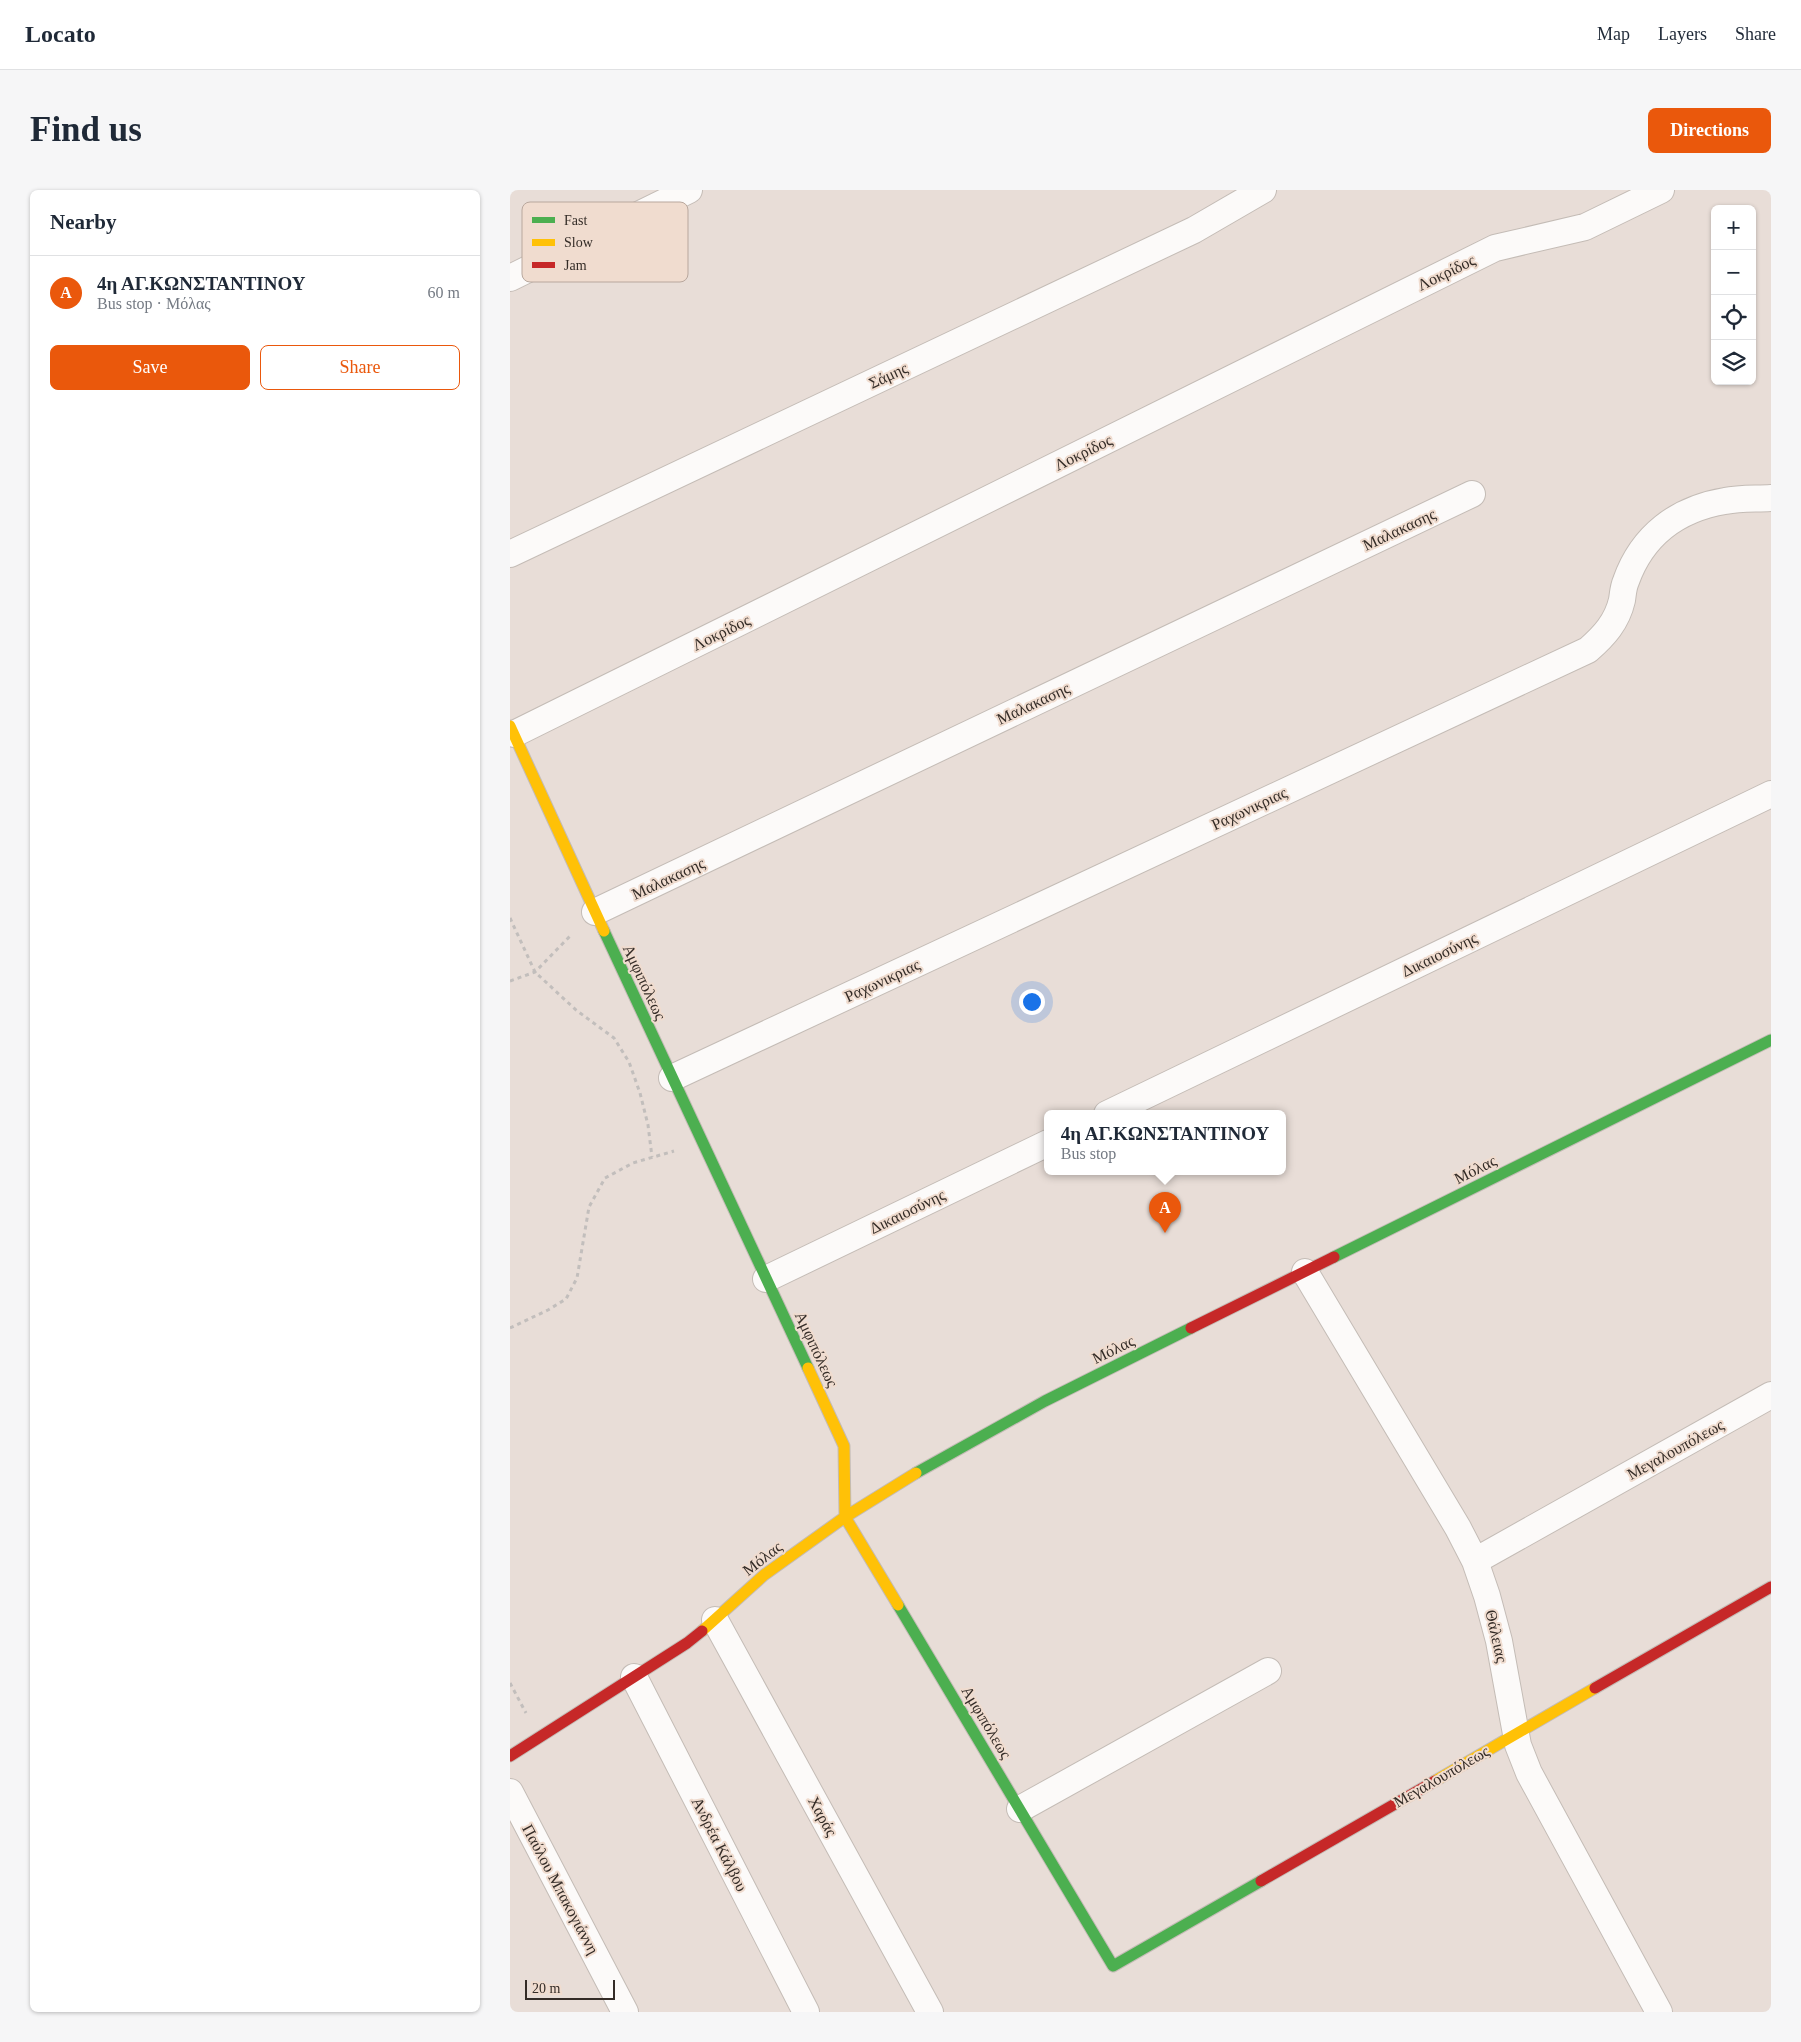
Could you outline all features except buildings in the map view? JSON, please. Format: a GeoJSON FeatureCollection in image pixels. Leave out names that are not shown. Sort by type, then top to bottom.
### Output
{"type":"FeatureCollection","features":[{"type":"Feature","properties":{"kind":"street"},"geometry":{"type":"LineString","coordinates":[[665,202],[689,190]]}},
{"type":"Feature","properties":{"kind":"street","name":"Σάμης"},"geometry":{"type":"LineString","coordinates":[[510,554],[1194,230],[1263,190]]}},
{"type":"Feature","properties":{"kind":"street","name":"Λοκρίδος"},"geometry":{"type":"LineString","coordinates":[[512,730],[1495,248],[1585,227],[1661,190]]}},
{"type":"Feature","properties":{"kind":"street"},"geometry":{"type":"LineString","coordinates":[[510,278],[522,272]]}},
{"type":"Feature","properties":{"kind":"street","name":"Μαλακασης"},"geometry":{"type":"LineString","coordinates":[[595,912],[1472,494]]}},
{"type":"Feature","properties":{"kind":"street","name":"Ραχωνικριας"},"geometry":{"type":"LineString","coordinates":[[672,1078],[1588,650],[1602,638],[1613,624],[1631,566],[1642,548],[1654,535],[1682,515],[1703,506],[1726,501],[1771,498]]}},
{"type":"Feature","properties":{"kind":"street","name":"Αμφιπόλεως"},"geometry":{"type":"LineString","coordinates":[[512,730],[844,1446],[845,1517],[1113,1966]]}},
{"type":"Feature","properties":{"kind":"street","name":"Δικαιοσύνης"},"geometry":{"type":"LineString","coordinates":[[1115,1110],[1771,794]]}},
{"type":"Feature","properties":{"kind":"street","name":"Μόλας"},"geometry":{"type":"LineString","coordinates":[[510,1756],[687,1643],[764,1575],[845,1517],[943,1457],[1045,1401],[1771,1040]]}},
{"type":"Feature","properties":{"kind":"street","name":"Δικαιοσύνης"},"geometry":{"type":"LineString","coordinates":[[766,1279],[1044,1145]]}},
{"type":"Feature","properties":{"kind":"street","name":"Θάλειας"},"geometry":{"type":"LineString","coordinates":[[1304,1272],[1458,1528],[1475,1561],[1499,1641],[1516,1733],[1523,1759],[1538,1793],[1660,2012]]}},
{"type":"Feature","properties":{"kind":"street","name":"Μεγαλουπόλεως"},"geometry":{"type":"LineString","coordinates":[[1475,1561],[1771,1395]]}},
{"type":"Feature","properties":{"kind":"street","name":"Μεγαλουπόλεως"},"geometry":{"type":"LineString","coordinates":[[1113,1966],[1516,1733],[1770,1591]]}},
{"type":"Feature","properties":{"kind":"street","name":"Χαράς"},"geometry":{"type":"LineString","coordinates":[[715,1620],[930,2012]]}},
{"type":"Feature","properties":{"kind":"street"},"geometry":{"type":"LineString","coordinates":[[1020,1810],[1268,1671]]}},
{"type":"Feature","properties":{"kind":"street","name":"Ανδρέα Κάλβου"},"geometry":{"type":"LineString","coordinates":[[634,1677],[806,2012]]}},
{"type":"Feature","properties":{"kind":"street","name":"Παύλου Μπακογιάννη"},"geometry":{"type":"LineString","coordinates":[[510,1792],[625,2012]]}},
{"type":"Feature","properties":{"kind":"path"},"geometry":{"type":"LineString","coordinates":[[510,981],[535,972],[595,912]]}},
{"type":"Feature","properties":{"kind":"path"},"geometry":{"type":"LineString","coordinates":[[510,918],[535,972],[576,1010],[614,1038],[629,1062],[640,1093],[648,1125],[652,1157]]}},
{"type":"Feature","properties":{"kind":"path"},"geometry":{"type":"LineString","coordinates":[[510,1328],[566,1299],[577,1278],[589,1207],[604,1178],[633,1163],[702,1142]]}},
{"type":"Feature","properties":{"kind":"traffic: fast"},"geometry":{"type":"LineString","coordinates":[[604,931],[808,1368]]}},
{"type":"Feature","properties":{"kind":"traffic: fast"},"geometry":{"type":"LineString","coordinates":[[1334,1257],[1771,1040]]}},
{"type":"Feature","properties":{"kind":"traffic: fast"},"geometry":{"type":"LineString","coordinates":[[916,1473],[1045,1401],[1191,1328]]}},
{"type":"Feature","properties":{"kind":"traffic: fast"},"geometry":{"type":"LineString","coordinates":[[898,1605],[1113,1966],[1261,1881]]}},
{"type":"Feature","properties":{"kind":"traffic: slow"},"geometry":{"type":"LineString","coordinates":[[510,726],[604,931]]}},
{"type":"Feature","properties":{"kind":"traffic: slow"},"geometry":{"type":"LineString","coordinates":[[808,1368],[844,1446],[845,1517],[898,1605]]}},
{"type":"Feature","properties":{"kind":"traffic: slow"},"geometry":{"type":"LineString","coordinates":[[702,1631],[764,1575],[845,1517],[916,1473]]}},
{"type":"Feature","properties":{"kind":"traffic: slow"},"geometry":{"type":"LineString","coordinates":[[1435,1781],[1595,1688]]}},
{"type":"Feature","properties":{"kind":"traffic: jam"},"geometry":{"type":"LineString","coordinates":[[1191,1328],[1334,1257]]}},
{"type":"Feature","properties":{"kind":"traffic: jam"},"geometry":{"type":"LineString","coordinates":[[1595,1688],[1771,1587]]}},
{"type":"Feature","properties":{"kind":"traffic: jam"},"geometry":{"type":"LineString","coordinates":[[510,1756],[687,1643],[702,1631]]}},
{"type":"Feature","properties":{"kind":"traffic: jam"},"geometry":{"type":"LineString","coordinates":[[1261,1881],[1435,1781]]}},
{"type":"Feature","properties":{"kind":"place","name":"4η ΑΓ.ΚΩΝΣΤΑΝΤΙΝΟΥ"},"geometry":{"type":"Point","coordinates":[1165,1233]}}]}
